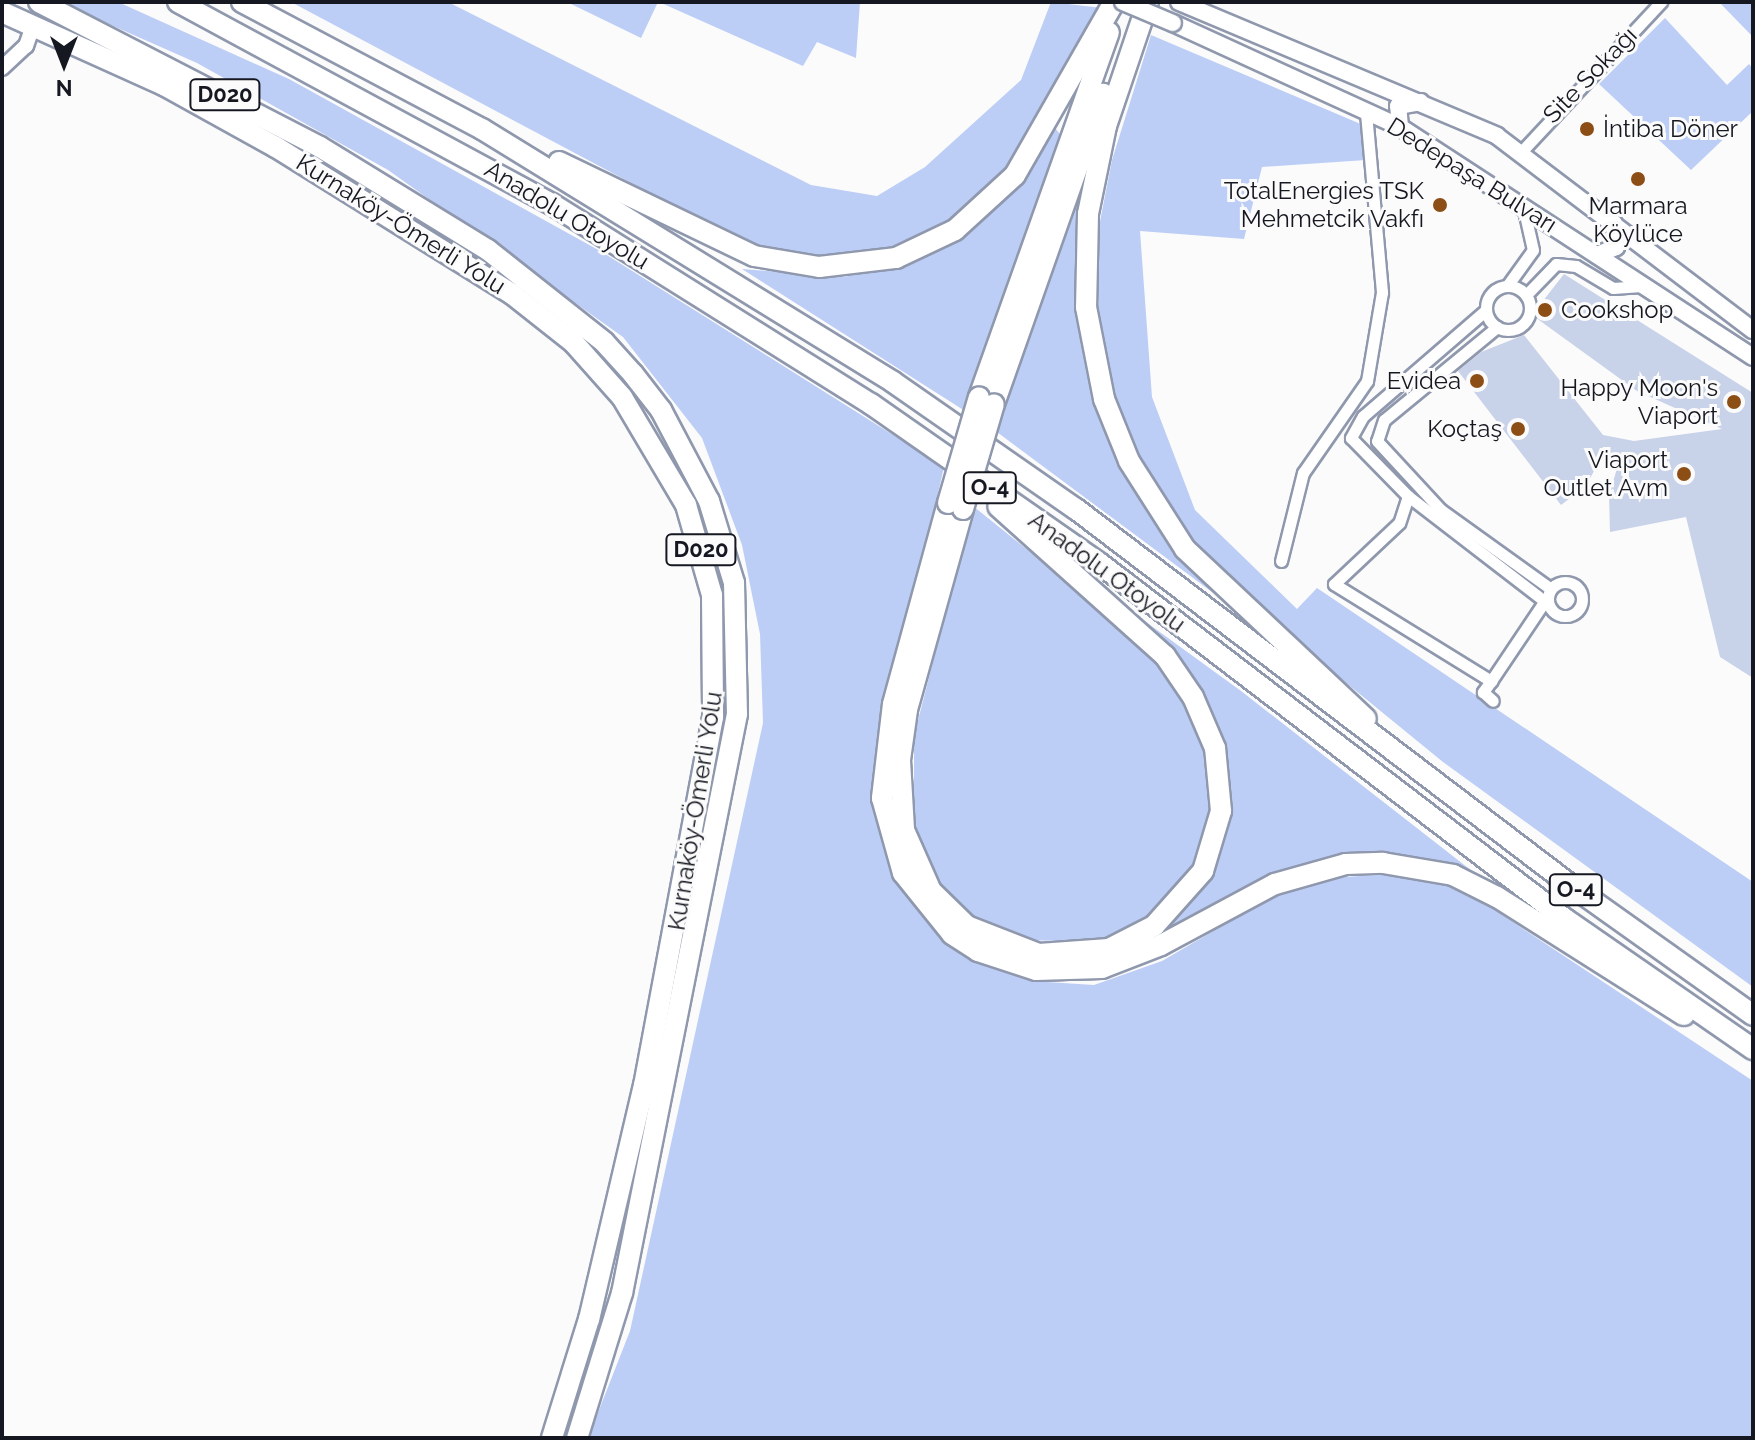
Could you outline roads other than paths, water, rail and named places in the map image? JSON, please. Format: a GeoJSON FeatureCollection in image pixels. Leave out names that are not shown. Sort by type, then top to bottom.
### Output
{"type":"FeatureCollection","features":[{"type":"Feature","properties":{"kind":"highway","name":"Kurnaköy-Ömerli Yolu"},"geometry":{"type":"LineString","coordinates":[[39,2],[320,147],[488,250],[604,342],[633,374],[661,410],[709,501],[734,583],[737,714],[622,1293],[577,1438]]}},
{"type":"Feature","properties":{"kind":"highway","name":"Anadolu Otoyolu"},"geometry":{"type":"LineString","coordinates":[[178,2],[552,204],[932,448],[1099,563],[1565,919],[1753,1052]]}},
{"type":"Feature","properties":{"kind":"highway","name":"Anadolu Otoyolu"},"geometry":{"type":"LineString","coordinates":[[242,2],[482,129],[893,382],[1076,509],[1403,760],[1753,1015]]}},
{"type":"Feature","properties":{"kind":"highway"},"geometry":{"type":"LineString","coordinates":[[482,129],[754,256],[819,267],[864,265],[941,239],[999,193],[1054,116],[1114,2]]}},
{"type":"Feature","properties":{"kind":"highway"},"geometry":{"type":"LineString","coordinates":[[1122,2],[987,400],[893,704],[882,798],[903,873],[952,934],[978,951],[1036,970],[1102,968],[1314,871],[1383,863],[1423,868],[1497,897],[1650,996],[1753,1052]]}},
{"type":"Feature","properties":{"kind":"highway"},"geometry":{"type":"LineString","coordinates":[[987,400],[1141,2]]}},
{"type":"Feature","properties":{"kind":"highway"},"geometry":{"type":"LineString","coordinates":[[1148,2],[1098,157],[1085,244],[1090,336],[1114,428],[1147,494],[1185,549],[1345,696],[1403,760]]}},
{"type":"Feature","properties":{"kind":"highway","name":"Kurnaköy-Ömerli Yolu"},"geometry":{"type":"LineString","coordinates":[[2,12],[276,147],[512,294],[574,343],[622,397],[686,505],[712,595],[713,717],[644,1085],[589,1319],[552,1438]]}},
{"type":"Feature","properties":{"kind":"highway"},"geometry":{"type":"LineString","coordinates":[[932,448],[1128,617],[1179,674],[1205,720],[1222,792],[1213,852],[1173,909],[1109,949],[1039,954],[994,940],[967,926],[931,891],[908,840],[900,797],[907,710],[955,506]]}},
{"type":"Feature","properties":{"kind":"main road","name":"Dedepaşa Bulvarı"},"geometry":{"type":"LineString","coordinates":[[1122,2],[1400,127],[1520,202],[1753,357]]}},
{"type":"Feature","properties":{"kind":"main road","name":"Dedepaşa Bulvarı"},"geometry":{"type":"LineString","coordinates":[[1179,2],[1424,102],[1522,151],[1753,330]]}},
{"type":"Feature","properties":{"kind":"main road"},"geometry":{"type":"LineString","coordinates":[[1400,127],[1398,106],[1424,102]]}},
{"type":"Feature","properties":{"kind":"main road"},"geometry":{"type":"LineString","coordinates":[[1597,255],[1616,247],[1613,222]]}},
{"type":"Feature","properties":{"kind":"street","name":"Site Sokağı"},"geometry":{"type":"LineString","coordinates":[[1522,151],[1661,2]]}},
{"type":"Feature","properties":{"kind":"street"},"geometry":{"type":"LineString","coordinates":[[2,68],[26,46],[33,26]]}},
{"type":"Feature","properties":{"kind":"street"},"geometry":{"type":"LineString","coordinates":[[1281,561],[1303,473],[1367,381],[1382,292],[1366,111]]}},
{"type":"Feature","properties":{"kind":"street"},"geometry":{"type":"LineString","coordinates":[[1355,426],[1369,425],[1376,437],[1441,510],[1551,589],[1573,584],[1581,605],[1564,616],[1546,603],[1408,496],[1351,438],[1355,426],[1486,310],[1489,296],[1507,286],[1533,250],[1531,222],[1520,202]]}},
{"type":"Feature","properties":{"kind":"street"},"geometry":{"type":"LineString","coordinates":[[1526,295],[1556,264],[1576,266],[1613,288],[1645,286]]}},
{"type":"Feature","properties":{"kind":"street"},"geometry":{"type":"LineString","coordinates":[[1486,310],[1497,327],[1511,330],[1524,323],[1530,310],[1526,295],[1507,286]]}},
{"type":"Feature","properties":{"kind":"street"},"geometry":{"type":"LineString","coordinates":[[1361,450],[1497,327]]}},
{"type":"Feature","properties":{"kind":"street"},"geometry":{"type":"LineString","coordinates":[[1408,496],[1399,523],[1334,584],[1491,681]]}},
{"type":"Feature","properties":{"kind":"street"},"geometry":{"type":"LineString","coordinates":[[1493,701],[1483,692],[1546,603],[1551,589]]}},
{"type":"Feature","properties":{"kind":"place","name":"İntiba Döner"},"geometry":{"type":"Point","coordinates":[1587,129]}},
{"type":"Feature","properties":{"kind":"place","name":"Marmara Köylüce"},"geometry":{"type":"Point","coordinates":[1638,179]}},
{"type":"Feature","properties":{"kind":"place","name":"TotalEnergies TSK Mehmetcik Vakfı"},"geometry":{"type":"Point","coordinates":[1440,205]}},
{"type":"Feature","properties":{"kind":"place","name":"Cookshop"},"geometry":{"type":"Point","coordinates":[1545,310]}},
{"type":"Feature","properties":{"kind":"place","name":"Evidea"},"geometry":{"type":"Point","coordinates":[1477,381]}},
{"type":"Feature","properties":{"kind":"place","name":"Happy Moon's Viaport"},"geometry":{"type":"Point","coordinates":[1734,402]}},
{"type":"Feature","properties":{"kind":"place","name":"Koçtaş"},"geometry":{"type":"Point","coordinates":[1518,429]}},
{"type":"Feature","properties":{"kind":"place","name":"Viaport Outlet Avm"},"geometry":{"type":"Point","coordinates":[1684,474]}}]}
